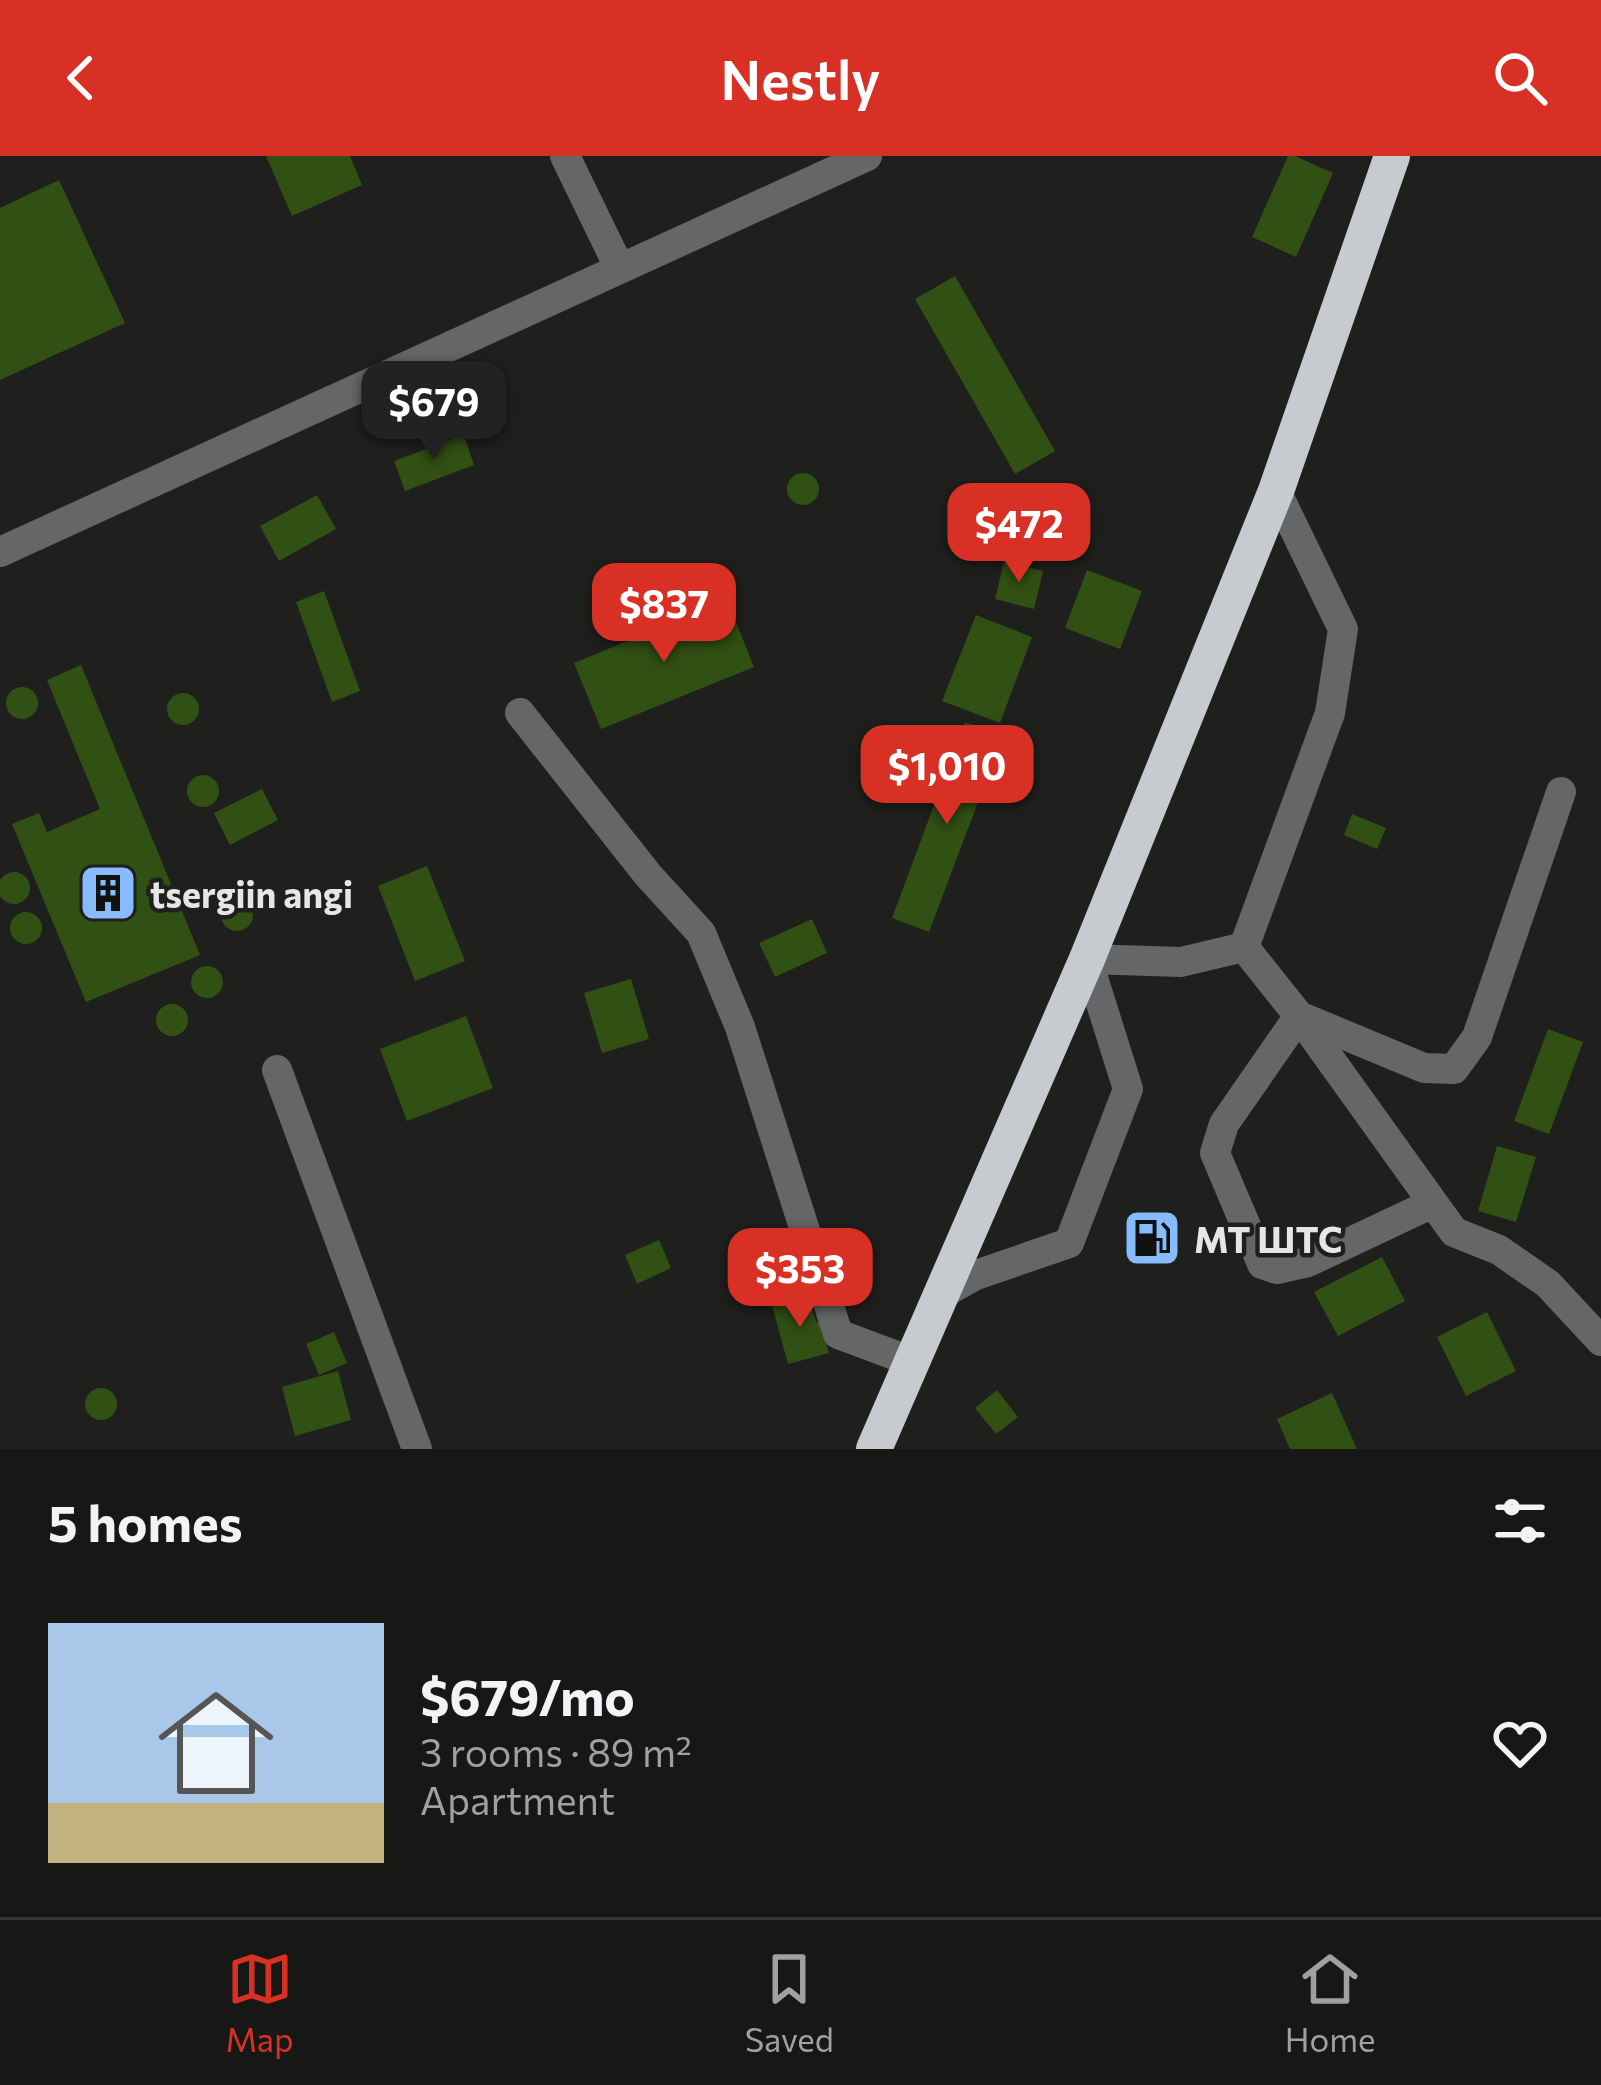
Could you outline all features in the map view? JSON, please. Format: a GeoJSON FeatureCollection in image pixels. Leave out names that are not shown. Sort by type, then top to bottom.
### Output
{"type":"FeatureCollection","features":[{"type":"Feature","properties":{"kind":"highway"},"geometry":{"type":"LineString","coordinates":[[874,1449],[1087,959],[1276,491],[1392,156]]}},
{"type":"Feature","properties":{"kind":"street"},"geometry":{"type":"LineString","coordinates":[[565,156],[619,267]]}},
{"type":"Feature","properties":{"kind":"street"},"geometry":{"type":"LineString","coordinates":[[0,552],[867,156]]}},
{"type":"Feature","properties":{"kind":"street"},"geometry":{"type":"LineString","coordinates":[[1244,947],[1330,713],[1343,629],[1276,491]]}},
{"type":"Feature","properties":{"kind":"street"},"geometry":{"type":"LineString","coordinates":[[520,713],[701,933],[740,1027],[838,1334],[914,1362]]}},
{"type":"Feature","properties":{"kind":"street"},"geometry":{"type":"LineString","coordinates":[[1299,1016],[1397,1059],[1424,1068],[1454,1069],[1477,1037],[1561,792]]}},
{"type":"Feature","properties":{"kind":"street"},"geometry":{"type":"LineString","coordinates":[[940,1294],[976,1275],[1069,1243],[1128,1089],[1087,959],[1181,962],[1244,947]]}},
{"type":"Feature","properties":{"kind":"street"},"geometry":{"type":"LineString","coordinates":[[1244,947],[1454,1232],[1499,1250],[1548,1284],[1601,1340]]}},
{"type":"Feature","properties":{"kind":"street"},"geometry":{"type":"LineString","coordinates":[[1299,1016],[1224,1124],[1215,1154],[1262,1264],[1277,1269],[1308,1262],[1433,1203]]}},
{"type":"Feature","properties":{"kind":"street"},"geometry":{"type":"LineString","coordinates":[[277,1070],[417,1449]]}},
{"type":"Feature","properties":{"kind":"building"},"geometry":{"type":"Polygon","coordinates":[[[266,156],[350,156],[362,185],[292,216],[266,156]]]}},
{"type":"Feature","properties":{"kind":"building"},"geometry":{"type":"Polygon","coordinates":[[[1288,156],[1333,173],[1296,257],[1252,237],[1288,156]]]}},
{"type":"Feature","properties":{"kind":"building"},"geometry":{"type":"Polygon","coordinates":[[[59,180],[125,323],[0,380],[0,208],[59,180]]]}},
{"type":"Feature","properties":{"kind":"building"},"geometry":{"type":"Polygon","coordinates":[[[955,276],[1055,451],[1015,474],[915,299],[955,276]]]}},
{"type":"Feature","properties":{"kind":"building"},"geometry":{"type":"Polygon","coordinates":[[[464,435],[474,465],[405,491],[394,461],[464,435]]]}},
{"type":"Feature","properties":{"kind":"building"},"geometry":{"type":"Polygon","coordinates":[[[803,473],[814,478],[819,489],[814,500],[803,505],[792,500],[787,489],[792,478],[803,473]]]}},
{"type":"Feature","properties":{"kind":"building"},"geometry":{"type":"Polygon","coordinates":[[[317,495],[336,529],[279,561],[260,526],[317,495]]]}},
{"type":"Feature","properties":{"kind":"building"},"geometry":{"type":"Polygon","coordinates":[[[1004,562],[1043,571],[1034,609],[995,599],[1004,562]]]}},
{"type":"Feature","properties":{"kind":"building"},"geometry":{"type":"Polygon","coordinates":[[[1087,570],[1142,591],[1120,649],[1065,628],[1087,570]]]}},
{"type":"Feature","properties":{"kind":"building"},"geometry":{"type":"Polygon","coordinates":[[[324,591],[360,691],[332,702],[296,602],[324,591]]]}},
{"type":"Feature","properties":{"kind":"building"},"geometry":{"type":"Polygon","coordinates":[[[727,600],[754,667],[601,729],[574,663],[727,600]]]}},
{"type":"Feature","properties":{"kind":"building"},"geometry":{"type":"Polygon","coordinates":[[[976,615],[1032,637],[1000,723],[942,701],[976,615]]]}},
{"type":"Feature","properties":{"kind":"building","name":"tsergiin angi"},"geometry":{"type":"Polygon","coordinates":[[[81,665],[200,955],[86,1002],[12,824],[39,813],[47,832],[100,809],[47,680],[81,665]]]}},
{"type":"Feature","properties":{"kind":"building"},"geometry":{"type":"Polygon","coordinates":[[[22,687],[33,692],[38,703],[33,714],[22,719],[11,714],[6,703],[11,692],[22,687]]]}},
{"type":"Feature","properties":{"kind":"building"},"geometry":{"type":"Polygon","coordinates":[[[183,693],[194,698],[199,709],[194,720],[183,725],[172,720],[167,709],[172,698],[183,693]]]}},
{"type":"Feature","properties":{"kind":"building"},"geometry":{"type":"Polygon","coordinates":[[[965,722],[1003,736],[929,932],[892,918],[965,722]]]}},
{"type":"Feature","properties":{"kind":"building"},"geometry":{"type":"Polygon","coordinates":[[[203,775],[214,780],[219,791],[214,802],[203,807],[192,802],[187,791],[192,780],[203,775]]]}},
{"type":"Feature","properties":{"kind":"building"},"geometry":{"type":"Polygon","coordinates":[[[262,789],[278,820],[230,845],[214,813],[262,789]]]}},
{"type":"Feature","properties":{"kind":"building"},"geometry":{"type":"Polygon","coordinates":[[[1352,814],[1386,828],[1377,849],[1344,835],[1352,814]]]}},
{"type":"Feature","properties":{"kind":"building"},"geometry":{"type":"Polygon","coordinates":[[[427,866],[465,961],[415,981],[378,886],[427,866]]]}},
{"type":"Feature","properties":{"kind":"building"},"geometry":{"type":"Polygon","coordinates":[[[8,873],[20,873],[29,882],[29,894],[20,903],[8,903],[-1,894],[-1,882],[8,873]]]}},
{"type":"Feature","properties":{"kind":"building"},"geometry":{"type":"Polygon","coordinates":[[[237,899],[248,904],[253,915],[248,926],[237,931],[226,926],[221,915],[226,904],[237,899]]]}},
{"type":"Feature","properties":{"kind":"building"},"geometry":{"type":"Polygon","coordinates":[[[26,912],[37,917],[42,928],[37,939],[26,944],[15,939],[10,928],[15,917],[26,912]]]}},
{"type":"Feature","properties":{"kind":"building"},"geometry":{"type":"Polygon","coordinates":[[[812,919],[827,953],[775,977],[759,943],[812,919]]]}},
{"type":"Feature","properties":{"kind":"building"},"geometry":{"type":"Polygon","coordinates":[[[207,966],[218,971],[223,982],[218,993],[207,998],[196,993],[191,982],[196,971],[207,966]]]}},
{"type":"Feature","properties":{"kind":"building"},"geometry":{"type":"Polygon","coordinates":[[[631,979],[649,1039],[602,1053],[584,993],[631,979]]]}},
{"type":"Feature","properties":{"kind":"building"},"geometry":{"type":"Polygon","coordinates":[[[172,1004],[183,1009],[188,1020],[183,1031],[172,1036],[161,1031],[156,1020],[161,1009],[172,1004]]]}},
{"type":"Feature","properties":{"kind":"building"},"geometry":{"type":"Polygon","coordinates":[[[466,1016],[493,1088],[407,1121],[380,1049],[466,1016]]]}},
{"type":"Feature","properties":{"kind":"building"},"geometry":{"type":"Polygon","coordinates":[[[1548,1029],[1583,1042],[1549,1134],[1514,1121],[1548,1029]]]}},
{"type":"Feature","properties":{"kind":"building"},"geometry":{"type":"Polygon","coordinates":[[[1497,1146],[1536,1157],[1516,1222],[1478,1211],[1497,1146]]]}},
{"type":"Feature","properties":{"kind":"building"},"geometry":{"type":"Polygon","coordinates":[[[659,1240],[671,1268],[637,1284],[625,1255],[659,1240]]]}},
{"type":"Feature","properties":{"kind":"building"},"geometry":{"type":"Polygon","coordinates":[[[1382,1257],[1405,1301],[1338,1336],[1314,1292],[1382,1257]]]}},
{"type":"Feature","properties":{"kind":"building"},"geometry":{"type":"Polygon","coordinates":[[[808,1295],[829,1353],[788,1364],[772,1305],[808,1295]]]}},
{"type":"Feature","properties":{"kind":"building"},"geometry":{"type":"Polygon","coordinates":[[[1487,1312],[1516,1371],[1466,1396],[1437,1337],[1487,1312]]]}},
{"type":"Feature","properties":{"kind":"building"},"geometry":{"type":"Polygon","coordinates":[[[334,1332],[347,1363],[319,1375],[306,1344],[334,1332]]]}},
{"type":"Feature","properties":{"kind":"building"},"geometry":{"type":"Polygon","coordinates":[[[338,1371],[351,1420],[295,1436],[282,1387],[338,1371]]]}},
{"type":"Feature","properties":{"kind":"building"},"geometry":{"type":"Polygon","coordinates":[[[101,1388],[112,1393],[117,1404],[112,1415],[101,1420],[90,1415],[85,1404],[90,1393],[101,1388]]]}},
{"type":"Feature","properties":{"kind":"building"},"geometry":{"type":"Polygon","coordinates":[[[997,1390],[1018,1417],[996,1434],[975,1408],[997,1390]]]}},
{"type":"Feature","properties":{"kind":"building"},"geometry":{"type":"Polygon","coordinates":[[[1332,1393],[1357,1449],[1290,1449],[1277,1419],[1332,1393]]]}},
{"type":"Feature","properties":{"kind":"place","name":"tsergiin angi"},"geometry":{"type":"Point","coordinates":[108,893]}},
{"type":"Feature","properties":{"kind":"place","name":"МТ ШТС"},"geometry":{"type":"Point","coordinates":[1152,1238]}}]}
